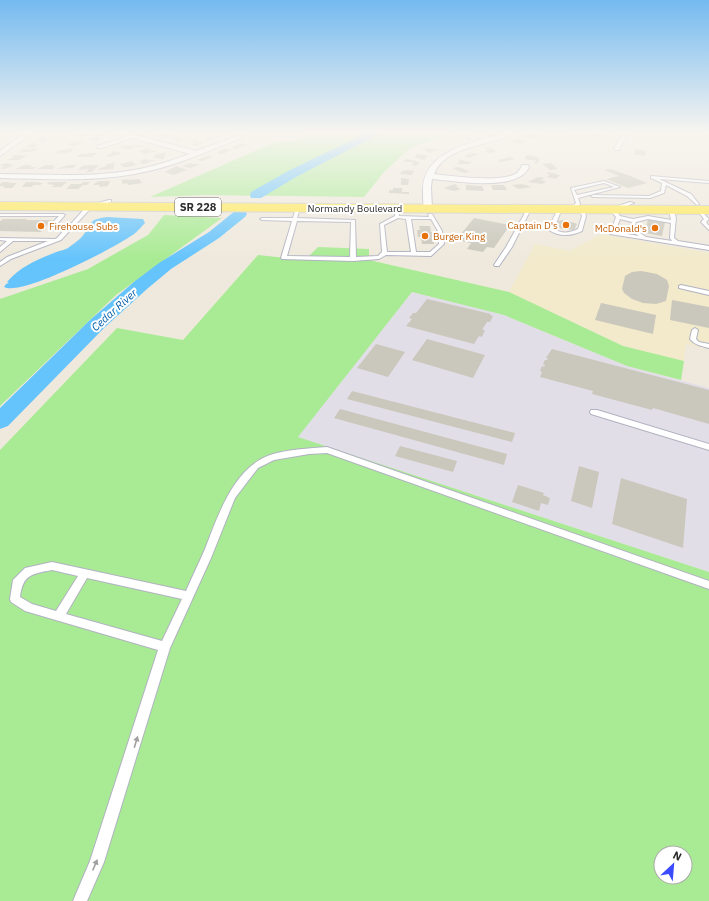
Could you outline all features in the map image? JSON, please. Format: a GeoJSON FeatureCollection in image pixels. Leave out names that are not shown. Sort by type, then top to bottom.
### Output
{"type":"FeatureCollection","features":[{"type":"Feature","properties":{"kind":"main road","name":"Normandy Boulevard"},"geometry":{"type":"LineString","coordinates":[[0,200],[361,202],[429,210],[559,210],[580,201],[615,214],[672,216],[705,211]]}},
{"type":"Feature","properties":{"kind":"main road","name":"Normandy Boulevard"},"geometry":{"type":"LineString","coordinates":[[0,206],[298,208],[397,212],[580,201],[632,203],[705,211]]}},
{"type":"Feature","properties":{"kind":"main road"},"geometry":{"type":"LineString","coordinates":[[298,208],[309,204],[355,204],[361,202]]}},
{"type":"Feature","properties":{"kind":"street"},"geometry":{"type":"LineString","coordinates":[[0,176],[95,176],[124,174]]}},
{"type":"Feature","properties":{"kind":"street"},"geometry":{"type":"LineString","coordinates":[[429,210],[427,183],[429,176],[462,179],[500,179],[518,176],[520,174]]}},
{"type":"Feature","properties":{"kind":"lane"},"geometry":{"type":"LineString","coordinates":[[709,182],[652,177],[689,195],[705,211],[703,222],[709,229]]}},
{"type":"Feature","properties":{"kind":"lane"},"geometry":{"type":"LineString","coordinates":[[559,210],[551,229],[555,232],[569,235],[580,230],[584,216],[580,201],[572,189],[604,182],[618,187],[580,201]]}},
{"type":"Feature","properties":{"kind":"lane"},"geometry":{"type":"LineString","coordinates":[[580,201],[599,197],[650,197],[663,192],[664,183]]}},
{"type":"Feature","properties":{"kind":"lane"},"geometry":{"type":"LineString","coordinates":[[0,264],[9,258],[56,240],[89,206],[109,201]]}},
{"type":"Feature","properties":{"kind":"lane"},"geometry":{"type":"LineString","coordinates":[[632,203],[616,206],[612,233],[649,240],[676,242],[709,248]]}},
{"type":"Feature","properties":{"kind":"lane"},"geometry":{"type":"LineString","coordinates":[[298,208],[284,258],[353,259],[380,257],[385,253],[431,254],[442,244],[440,231],[429,210],[408,218],[397,212],[382,224],[385,253]]}},
{"type":"Feature","properties":{"kind":"lane"},"geometry":{"type":"LineString","coordinates":[[497,265],[509,247],[528,209]]}},
{"type":"Feature","properties":{"kind":"lane"},"geometry":{"type":"LineString","coordinates":[[615,214],[634,221]]}},
{"type":"Feature","properties":{"kind":"lane"},"geometry":{"type":"LineString","coordinates":[[0,215],[63,216],[52,226],[71,226]]}},
{"type":"Feature","properties":{"kind":"lane"},"geometry":{"type":"LineString","coordinates":[[649,240],[632,230],[634,221],[638,218],[672,216],[672,238],[676,242]]}},
{"type":"Feature","properties":{"kind":"lane"},"geometry":{"type":"LineString","coordinates":[[408,218],[414,254]]}},
{"type":"Feature","properties":{"kind":"lane"},"geometry":{"type":"LineString","coordinates":[[262,219],[353,221],[353,259]]}},
{"type":"Feature","properties":{"kind":"lane"},"geometry":{"type":"LineString","coordinates":[[0,239],[56,240]]}},
{"type":"Feature","properties":{"kind":"lane"},"geometry":{"type":"LineString","coordinates":[[0,250],[12,239]]}},
{"type":"Feature","properties":{"kind":"lane"},"geometry":{"type":"LineString","coordinates":[[682,287],[709,293]]}},
{"type":"Feature","properties":{"kind":"lane"},"geometry":{"type":"LineString","coordinates":[[694,330],[693,339],[697,343],[709,346]]}},
{"type":"Feature","properties":{"kind":"lane"},"geometry":{"type":"LineString","coordinates":[[594,412],[709,447]]}},
{"type":"Feature","properties":{"kind":"lane"},"geometry":{"type":"LineString","coordinates":[[80,901],[97,862],[165,647],[206,558],[231,496],[255,466],[272,457],[327,450],[709,585]]}},
{"type":"Feature","properties":{"kind":"lane"},"geometry":{"type":"LineString","coordinates":[[165,647],[59,615],[29,608],[15,600],[17,583],[28,571],[52,566],[188,596]]}},
{"type":"Feature","properties":{"kind":"lane"},"geometry":{"type":"LineString","coordinates":[[59,615],[85,573]]}},
{"type":"Feature","properties":{"kind":"shaded area"},"geometry":{"type":"Polygon","coordinates":[[[601,234],[709,253],[709,349],[686,344],[684,361],[623,346],[509,292],[535,244],[570,251],[601,234]]]}},
{"type":"Feature","properties":{"kind":"shaded area"},"geometry":{"type":"Polygon","coordinates":[[[412,292],[504,315],[627,366],[709,388],[709,572],[297,437],[412,292]]]}},
{"type":"Feature","properties":{"kind":"green space"},"geometry":{"type":"Polygon","coordinates":[[[202,174],[382,174],[364,197],[205,195],[150,197],[202,174]]]}},
{"type":"Feature","properties":{"kind":"green space"},"geometry":{"type":"Polygon","coordinates":[[[164,215],[222,218],[116,295],[0,406],[0,299],[88,269],[148,235],[164,215]]]}},
{"type":"Feature","properties":{"kind":"green space"},"geometry":{"type":"Polygon","coordinates":[[[318,247],[369,249],[369,260],[509,292],[623,346],[684,361],[681,380],[627,366],[504,315],[412,292],[298,437],[709,572],[709,901],[0,901],[0,450],[117,328],[183,340],[258,255],[305,260],[318,247]]]}},
{"type":"Feature","properties":{"kind":"water"},"geometry":{"type":"Polygon","coordinates":[[[107,217],[143,219],[145,223],[135,233],[124,240],[69,269],[29,285],[14,288],[4,287],[17,272],[41,258],[68,248],[81,238],[92,222],[96,219],[107,217]]]}},
{"type":"Feature","properties":{"kind":"building"},"geometry":{"type":"Polygon","coordinates":[[[550,174],[560,175],[556,179],[547,177],[550,174]]]}},
{"type":"Feature","properties":{"kind":"building"},"geometry":{"type":"Polygon","coordinates":[[[614,174],[625,174],[647,183],[628,188],[606,179],[619,176],[614,174]]]}},
{"type":"Feature","properties":{"kind":"building"},"geometry":{"type":"Polygon","coordinates":[[[538,177],[545,178],[541,180],[546,182],[542,184],[528,182],[538,177]]]}},
{"type":"Feature","properties":{"kind":"building"},"geometry":{"type":"Polygon","coordinates":[[[401,178],[409,179],[408,185],[401,185],[401,178]]]}},
{"type":"Feature","properties":{"kind":"building"},"geometry":{"type":"Polygon","coordinates":[[[139,179],[142,183],[128,185],[127,183],[123,184],[121,180],[139,179]]]}},
{"type":"Feature","properties":{"kind":"building"},"geometry":{"type":"Polygon","coordinates":[[[99,181],[110,181],[108,186],[99,187],[100,185],[93,185],[99,181]]]}},
{"type":"Feature","properties":{"kind":"building"},"geometry":{"type":"Polygon","coordinates":[[[3,182],[17,183],[12,188],[3,188],[5,186],[0,186],[0,184],[3,182]]]}},
{"type":"Feature","properties":{"kind":"building"},"geometry":{"type":"Polygon","coordinates":[[[26,182],[43,183],[31,187],[22,187],[26,182]]]}},
{"type":"Feature","properties":{"kind":"building"},"geometry":{"type":"Polygon","coordinates":[[[49,182],[67,182],[61,187],[51,187],[55,185],[47,184],[49,182]]]}},
{"type":"Feature","properties":{"kind":"building"},"geometry":{"type":"Polygon","coordinates":[[[83,182],[90,182],[78,189],[66,189],[71,184],[81,184],[83,182]]]}},
{"type":"Feature","properties":{"kind":"building"},"geometry":{"type":"Polygon","coordinates":[[[455,184],[458,186],[455,186],[461,189],[454,191],[444,188],[455,184]]]}},
{"type":"Feature","properties":{"kind":"building"},"geometry":{"type":"Polygon","coordinates":[[[522,184],[532,187],[518,189],[512,185],[522,184]]]}},
{"type":"Feature","properties":{"kind":"building"},"geometry":{"type":"Polygon","coordinates":[[[466,185],[482,186],[484,191],[466,190],[466,185]]]}},
{"type":"Feature","properties":{"kind":"building"},"geometry":{"type":"Polygon","coordinates":[[[491,185],[504,185],[507,190],[493,190],[491,185]]]}},
{"type":"Feature","properties":{"kind":"building"},"geometry":{"type":"Polygon","coordinates":[[[393,188],[402,188],[402,192],[409,192],[409,194],[389,193],[389,190],[393,190],[393,188]]]}},
{"type":"Feature","properties":{"kind":"building"},"geometry":{"type":"Polygon","coordinates":[[[474,218],[510,225],[494,248],[487,247],[483,252],[467,249],[471,243],[456,240],[474,218]]]}},
{"type":"Feature","properties":{"kind":"building"},"geometry":{"type":"Polygon","coordinates":[[[3,219],[52,220],[41,232],[0,231],[0,221],[3,219]]]}},
{"type":"Feature","properties":{"kind":"building","name":"McDonald's"},"geometry":{"type":"Polygon","coordinates":[[[648,219],[665,222],[662,236],[645,233],[648,219]]]}},
{"type":"Feature","properties":{"kind":"building","name":"Captain D's"},"geometry":{"type":"Polygon","coordinates":[[[561,220],[577,224],[574,230],[556,228],[555,227],[558,221],[561,220]]]}},
{"type":"Feature","properties":{"kind":"building","name":"Burger King"},"geometry":{"type":"Polygon","coordinates":[[[419,226],[430,226],[431,232],[433,232],[434,244],[422,244],[421,237],[418,237],[417,230],[420,230],[419,226]]]}},
{"type":"Feature","properties":{"kind":"building"},"geometry":{"type":"Polygon","coordinates":[[[641,271],[657,274],[667,280],[669,286],[666,301],[656,304],[643,303],[632,299],[624,293],[622,289],[625,276],[632,272],[641,271]]]}},
{"type":"Feature","properties":{"kind":"building"},"geometry":{"type":"Polygon","coordinates":[[[427,299],[491,314],[490,315],[493,316],[490,322],[487,322],[482,330],[485,330],[482,337],[479,336],[474,344],[406,326],[412,319],[409,318],[413,313],[416,313],[427,299]]]}},
{"type":"Feature","properties":{"kind":"building"},"geometry":{"type":"Polygon","coordinates":[[[672,300],[709,307],[709,328],[670,320],[672,300]]]}},
{"type":"Feature","properties":{"kind":"building"},"geometry":{"type":"Polygon","coordinates":[[[601,303],[656,315],[653,334],[595,320],[601,303]]]}},
{"type":"Feature","properties":{"kind":"building"},"geometry":{"type":"Polygon","coordinates":[[[427,339],[485,355],[473,378],[412,360],[427,339]]]}},
{"type":"Feature","properties":{"kind":"building"},"geometry":{"type":"Polygon","coordinates":[[[376,344],[405,352],[388,377],[357,368],[376,344]]]}},
{"type":"Feature","properties":{"kind":"building"},"geometry":{"type":"Polygon","coordinates":[[[552,349],[709,390],[709,424],[653,408],[652,410],[592,394],[593,391],[540,377],[542,366],[544,367],[545,365],[543,364],[545,360],[547,360],[548,358],[546,358],[552,349]]]}},
{"type":"Feature","properties":{"kind":"building"},"geometry":{"type":"Polygon","coordinates":[[[352,391],[515,433],[512,442],[347,399],[352,391]]]}},
{"type":"Feature","properties":{"kind":"building"},"geometry":{"type":"Polygon","coordinates":[[[340,409],[507,454],[504,465],[334,418],[340,409]]]}},
{"type":"Feature","properties":{"kind":"building"},"geometry":{"type":"Polygon","coordinates":[[[400,446],[457,461],[453,472],[395,456],[400,446]]]}},
{"type":"Feature","properties":{"kind":"building"},"geometry":{"type":"Polygon","coordinates":[[[579,466],[599,472],[592,508],[571,501],[579,466]]]}},
{"type":"Feature","properties":{"kind":"building"},"geometry":{"type":"Polygon","coordinates":[[[621,478],[687,499],[683,548],[612,524],[621,478]]]}},
{"type":"Feature","properties":{"kind":"building"},"geometry":{"type":"Polygon","coordinates":[[[518,485],[544,493],[543,495],[550,498],[548,505],[541,503],[539,511],[512,502],[518,485]]]}},
{"type":"Feature","properties":{"kind":"waterway","name":"Cedar River"},"geometry":{"type":"LineString","coordinates":[[256,195],[292,174]]}},
{"type":"Feature","properties":{"kind":"waterway","name":"Cedar River"},"geometry":{"type":"LineString","coordinates":[[0,421],[97,324],[141,285],[165,266],[214,235],[240,214]]}},
{"type":"Feature","properties":{"kind":"place","name":"Captain D's"},"geometry":{"type":"Point","coordinates":[566,225]}},
{"type":"Feature","properties":{"kind":"place","name":"Firehouse Subs"},"geometry":{"type":"Point","coordinates":[41,226]}},
{"type":"Feature","properties":{"kind":"place","name":"McDonald's"},"geometry":{"type":"Point","coordinates":[655,228]}},
{"type":"Feature","properties":{"kind":"place","name":"Burger King"},"geometry":{"type":"Point","coordinates":[425,236]}}]}
